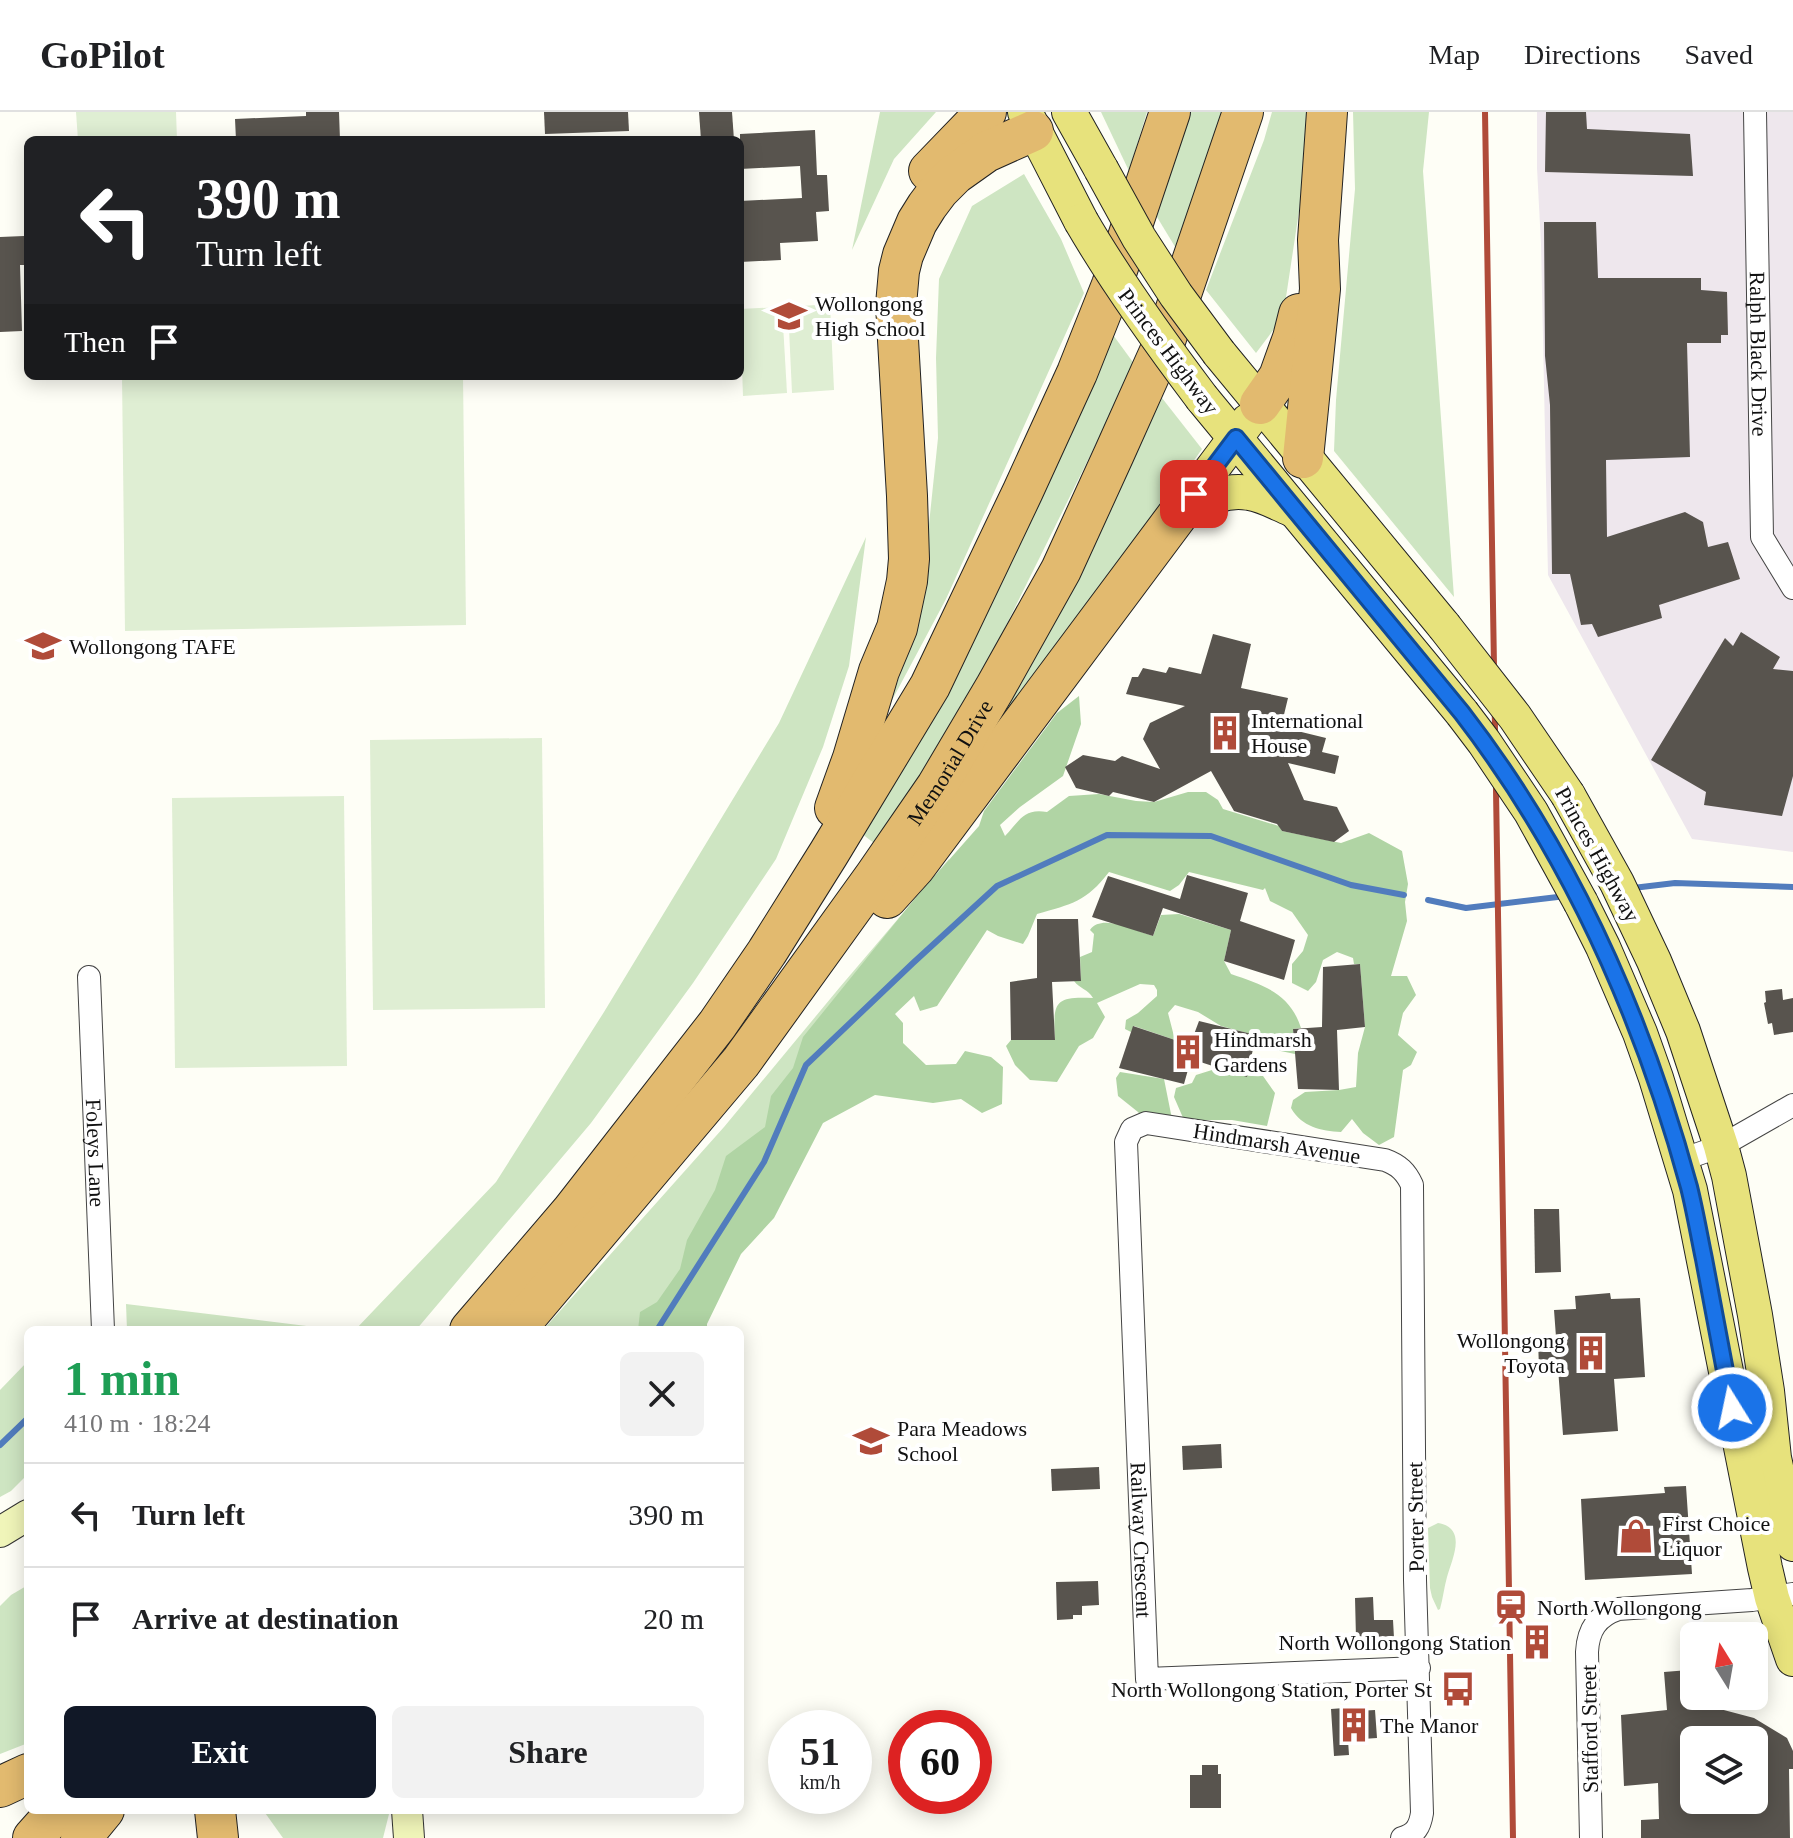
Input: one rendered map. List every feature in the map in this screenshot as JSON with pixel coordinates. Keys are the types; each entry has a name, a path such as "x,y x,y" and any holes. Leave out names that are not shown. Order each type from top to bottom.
{"highway":[{"path":"879,671 888,561 885,457 875,339 874,297 879,262 888,230 905,200 986,112"},
{"path":"473,1326 572,1211 717,1025 767,952 930,686 1077,373 1112,285 1170,112"},
{"name":"Memorial Drive","path":"518,1326 741,1062 937,786 1061,570 1166,338 1243,112"},
{"path":"1303,458 1320,289 1318,240 1327,112"},
{"path":"767,952 834,809 879,671 897,628 907,581 909,559 896,305 903,255 927,206 955,174 986,152 1048,117"},
{"path":"1260,404 1279,377 1293,338 1318,240"},
{"path":"741,1062 915,867 1179,513"},
{"path":"0,1787 24,1776"},
{"path":"33,1838 54,1814"},
{"path":"81,1838 101,1814"},
{"path":"215,1814 218,1838"}],"main road":[{"name":"Princes Highway","path":"1048,117 1101,169 1139,238 1219,353 1515,717 1568,795 1617,883 1683,1031 1729,1176 1767,1391 1783,1452 1793,1544"},
{"name":"Princes Highway","path":"1048,117 1081,221 1105,263 1148,327 1202,398 1484,742 1531,812 1603,947 1640,1033 1692,1198 1732,1408 1782,1596 1793,1659"},
{"path":"1179,513 1260,404"},
{"path":"1179,513 1208,499 1239,492 1259,496 1295,511"},
{"path":"0,1532 24,1517"},
{"path":"407,1814 409,1838"}],"street":[{"name":"Ralph Black Drive","path":"1755,112 1762,537 1793,588"},
{"name":"Foleys Lane","path":"89,977 103,1326"},
{"path":"1681,1160 1721,1146 1793,1105"},
{"name":"Hindmarsh Avenue","path":"1132,1129 1146,1123 1385,1160 1401,1167 1412,1185"},
{"name":"Railway Crescent","path":"1132,1129 1126,1142 1147,1679 1419,1668"},
{"name":"Porter Street","path":"1402,1838 1415,1832 1422,1813 1415,1580 1412,1185"},
{"name":"Stafford Street","path":"1591,1838 1587,1652 1590,1633 1596,1623 1618,1609 1782,1596"}],"shaded area":[{"path":"1537,112 1793,112 1793,852 1692,839 1548,575"}],"green space":[{"path":"76,112 176,112 177,136 78,136"},
{"path":"880,112 936,112 894,159 852,250"},
{"path":"1101,112 1147,112 1129,171"},
{"path":"1184,112 1224,112 1180,255 1154,212"},
{"path":"1272,112 1314,112 1283,317 1256,353 1206,290"},
{"path":"1353,112 1429,112 1423,171 1454,597 1334,451 1355,189"},
{"path":"1024,174 1061,239 1084,293 946,599 890,704 912,639 924,572 938,438 936,358 939,279 972,206"},
{"path":"830,304 834,390 792,393 788,307"},
{"path":"782,307 787,393 743,396 744,309"},
{"path":"1108,328 1135,365 984,670 879,847 857,830"},
{"path":"122,380 463,380 466,625 125,631"},
{"path":"1162,398 1202,449 938,825"},
{"path":"866,537 849,666 823,747 776,859 693,983 591,1123 419,1326 359,1326 496,1182 604,1012 779,723"},
{"path":"1079,696 1081,724 1063,776 1000,825 1005,836 1027,814 1047,812 1069,796 1099,794 1154,802 1188,792 1206,792 1218,800 1223,809 1279,826 1282,831 1341,843 1369,833 1402,851 1408,884 1405,902 1407,921 1391,976 1407,976 1416,995 1403,1013 1398,1035 1417,1052 1411,1065 1403,1070 1394,1137 1379,1145 1363,1133 1352,1119 1341,1132 1319,1129 1306,1124 1291,1108 1293,1100 1305,1092 1356,1087 1358,1053 1365,1027 1360,964 1354,964 1353,958 1337,952 1323,960 1316,982 1308,991 1292,983 1292,964 1303,951 1308,935 1292,912 1270,901 1265,888 1189,872 1170,891 1109,872 1085,896 1037,914 1023,944 987,930 937,1006 920,1011 914,996 895,1014 903,1023 903,1043 926,1065 956,1064 965,1051 991,1057 1003,1067 1002,1104 982,1113 961,1099 933,1103 875,1095 823,1123 774,1218 741,1254 707,1326 638,1326 640,1312 657,1302 680,1269 687,1240 715,1190 726,1156 765,1127 771,1096 793,1068 803,1037 917,896 979,826 984,811 1057,713"},
{"path":"542,738 545,1008 373,1010 370,740"},
{"path":"344,796 347,1066 175,1068 172,798"},
{"path":"949,859 959,942 829,1077 675,1326 547,1326 724,1127"},
{"path":"1179,914 1231,930 1224,961 1231,974 1274,992 1290,1006 1301,1028 1293,1029 1295,1054 1271,1049 1255,1039 1255,1035 1221,1026 1198,1012 1175,1005 1168,1013 1175,1040 1134,1026 1131,1032 1125,1029 1126,1020 1157,996 1154,985 1140,984 1097,1003 1105,1017 1093,1038 1079,1046 1057,1082 1030,1080 1015,1065 1006,1046 1011,1040 1055,1040 1055,1017 1059,1004 1070,998 1093,998 1074,981 1081,980 1080,957 1092,952 1094,934 1090,930 1095,925 1110,923 1153,936 1161,915"},
{"path":"1212,1070 1263,1076 1275,1093 1267,1126 1232,1120 1184,1120 1174,1097 1176,1088 1192,1083 1196,1075"},
{"path":"1120,1072 1164,1079 1172,1119 1146,1123 1118,1096 1116,1078"},
{"path":"126,1304 306,1326 127,1326"},
{"path":"24,1365 24,1478 0,1497 0,1390"},
{"path":"1438,1523 1453,1531 1456,1545 1438,1610 1430,1588 1428,1528"},
{"path":"24,1587 24,1745 0,1754 0,1606"},
{"path":"266,1814 389,1814 383,1838 283,1838"}],"building":[{"path":"306,112 339,112 340,136 236,136 235,119 306,116"},
{"path":"544,112 628,112 629,131 545,134"},
{"path":"699,112 732,112 734,136 701,136"},
{"path":"1546,112 1586,112 1587,129 1690,134 1693,176 1545,172"},
{"path":"815,130 817,175 827,175 829,211 816,212 818,241 780,243 781,260 744,262 744,201 802,198 800,166 744,169 744,136 740,134"},
{"path":"1544,222 1596,222 1598,278 1701,278 1701,290 1727,292 1728,335 1721,335 1721,343 1687,343 1690,457 1606,460 1607,537 1685,512 1703,522 1708,547 1728,542 1740,579 1659,605 1662,618 1598,637 1592,624 1581,625 1570,574 1552,574"},
{"path":"24,236 24,265 20,265 22,331 0,332 0,237"},
{"path":"1741,632 1780,657 1773,669 1793,671 1793,776 1782,816 1704,805 1706,792 1651,760 1725,638 1733,646"},
{"name":"International House","path":"1213,634 1251,644 1241,688 1288,698 1281,727 1326,738 1322,752 1339,756 1335,774 1288,763 1304,800 1337,807 1349,831 1334,842 1282,831 1277,824 1234,811 1211,771 1154,802 1113,792 1109,796 1076,788 1065,767 1083,755 1115,761 1122,756 1160,769 1143,739 1150,723 1185,706 1126,694 1132,677 1138,677 1143,668 1166,673 1169,667 1201,674"},
{"name":"Hindmarsh Gardens","path":"1187,875 1248,893 1240,921 1295,940 1284,980 1224,961 1231,930 1163,908 1153,936 1092,917 1108,876 1180,899"},
{"path":"1037,919 1078,919 1081,981 1052,982 1055,1040 1011,1040 1010,982 1037,978"},
{"name":"Hindmarsh Gardens","path":"1360,964 1365,1027 1337,1030 1339,1090 1298,1089 1293,1029 1322,1027 1323,967"},
{"path":"1782,989 1783,1000 1793,998 1793,1032 1774,1035 1772,1023 1768,1024 1765,991"},
{"name":"Hindmarsh Gardens","path":"1199,1021 1256,1035 1247,1077 1191,1059 1184,1084 1119,1068 1133,1026 1190,1045"},
{"path":"1534,1209 1559,1209 1561,1272 1535,1273"},
{"name":"Wollongong Toyota","path":"1610,1293 1611,1299 1640,1298 1645,1377 1614,1379 1618,1431 1563,1435 1558,1368 1539,1369 1538,1339 1556,1337 1554,1310 1576,1309 1575,1296"},
{"path":"1221,1444 1222,1468 1183,1470 1182,1446"},
{"path":"1099,1467 1100,1489 1052,1491 1051,1469"},
{"name":"First Choice Liquor","path":"1686,1486 1692,1574 1585,1580 1581,1499 1665,1493 1664,1487"},
{"path":"1098,1581 1099,1605 1082,1606 1082,1615 1057,1620 1056,1582"},
{"path":"1373,1597 1374,1620 1393,1620 1394,1638 1356,1638 1355,1598"},
{"path":"1680,1671 1680,1710 1724,1710 1754,1718 1767,1726 1680,1726 1680,1814 1768,1814 1768,1726 1787,1738 1793,1751 1793,1769 1789,1769 1790,1838 1641,1838 1641,1820 1659,1819 1658,1783 1624,1786 1621,1715 1667,1710 1664,1672"},
{"name":"The Manor","path":"1357,1707 1357,1711 1375,1710 1377,1738 1348,1740 1349,1755 1334,1756 1331,1709"},
{"path":"1202,1765 1218,1765 1221,1808 1190,1808 1190,1775 1202,1775"}],"waterway":[{"path":"660,1326 764,1162 806,1065 997,886 1107,835 1211,836 1351,885 1404,895"},
{"path":"1633,888 1675,883 1793,887"},
{"path":"1428,900 1466,908 1566,896"},
{"path":"0,1445 24,1422"}],"railway":[{"path":"1485,112 1513,1838"}],"place":[{"name":"Wollongong High School","path":"789,316"},
{"name":"Wollongong TAFE","path":"43,646"},
{"name":"International House","path":"1225,733"},
{"name":"Hindmarsh Gardens","path":"1188,1052"},
{"name":"Wollongong Toyota","path":"1591,1353"},
{"name":"Para Meadows School","path":"871,1441"},
{"name":"First Choice Liquor","path":"1636,1536"},
{"name":"North Wollongong","path":"1511,1607"},
{"name":"North Wollongong Station","path":"1537,1642"},
{"name":"North Wollongong Station, Porter St","path":"1458,1689"},
{"name":"The Manor","path":"1354,1725"}],"route":[{"path":"1194,494 1236,438 1462,713 1531,812 1603,947 1656,1078 1690,1190 1732,1408"}]}
